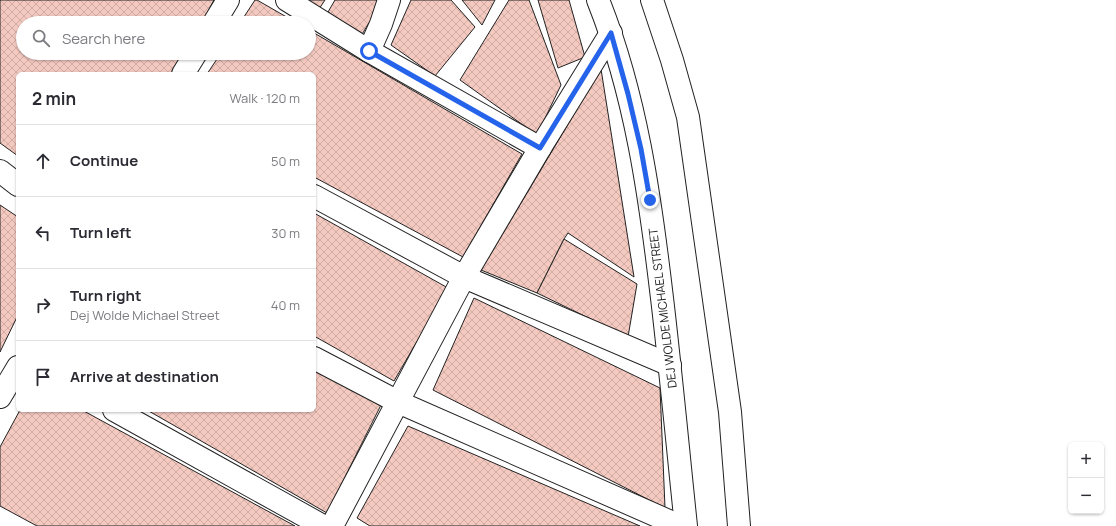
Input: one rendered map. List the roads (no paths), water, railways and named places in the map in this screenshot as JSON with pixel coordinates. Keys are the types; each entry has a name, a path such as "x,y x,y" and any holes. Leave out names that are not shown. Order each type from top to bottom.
{"street":[{"path":"218,16 228,0"},
{"path":"287,0 313,16"},
{"path":"369,51 381,24 389,0"},
{"name":"DEJ WOLDE MICHAEL STREET","path":"598,0 611,33 641,149 652,215 670,365 686,526"},
{"path":"652,0 672,60 688,117 730,412 739,526"},
{"path":"316,18 369,51 540,148"},
{"path":"332,526 464,277 540,148 611,33"},
{"path":"184,72 192,60"},
{"path":"0,171 16,183"},
{"path":"316,197 464,277 670,365"},
{"path":"316,359 398,402 680,526"},
{"path":"0,397 16,370"},
{"path":"118,412 323,526"}]}
